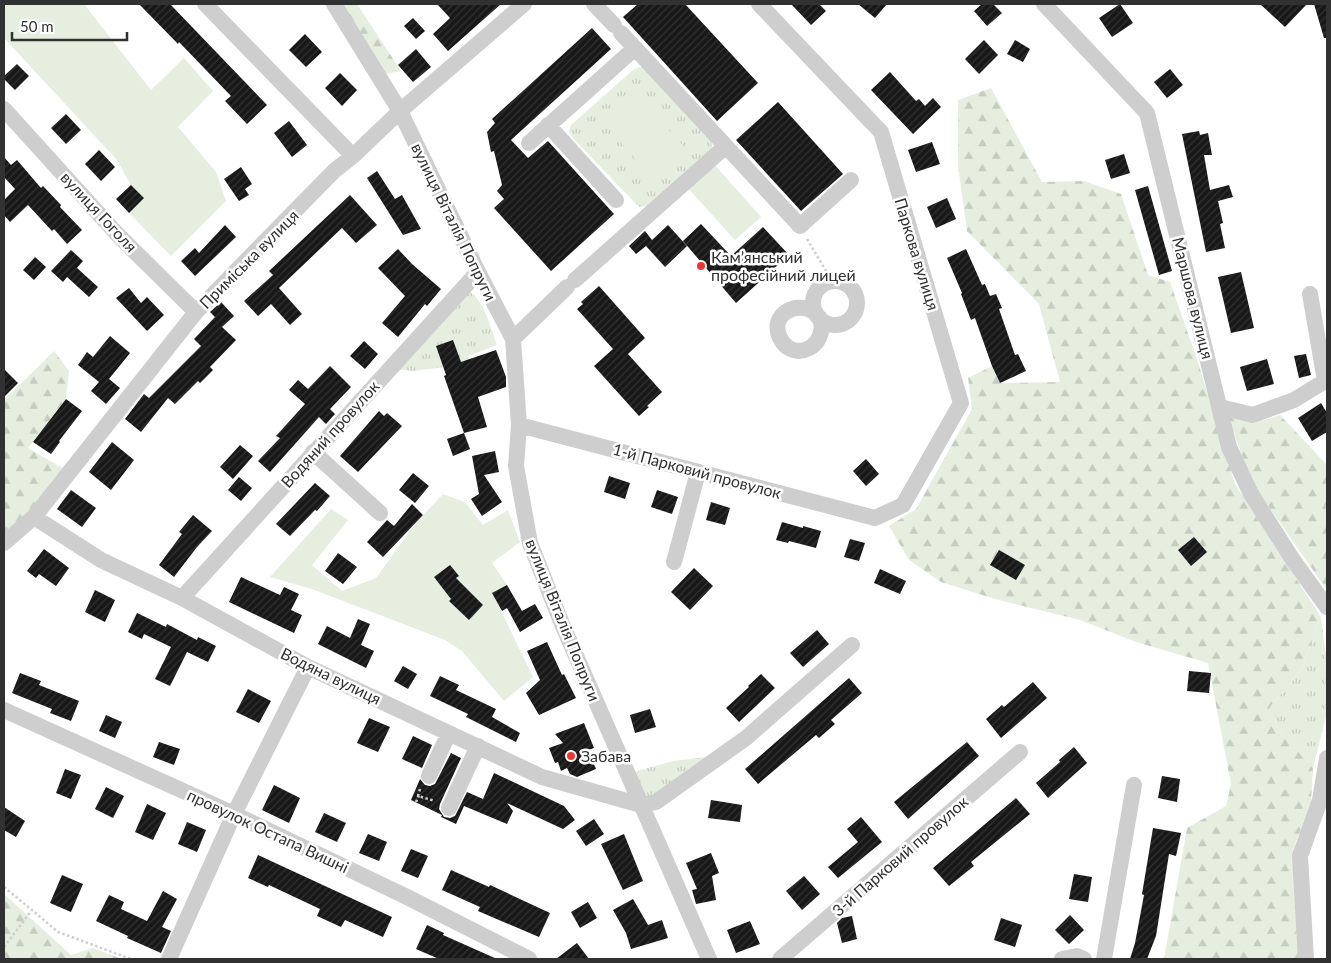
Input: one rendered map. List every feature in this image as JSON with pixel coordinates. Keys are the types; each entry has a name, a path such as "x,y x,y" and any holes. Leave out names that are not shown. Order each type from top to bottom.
{"street":[{"path":"205,4 353,156"},
{"name":"вулиця Віталія Попруги","path":"334,4 400,111 478,272 513,339 518,425 516,466 530,543 562,624 640,805 710,959"},
{"name":"Приміська вулиця","path":"4,543 34,517 196,312 334,171 524,4"},
{"path":"594,4 800,226 851,180"},
{"name":"Паркова вулиця","path":"759,4 880,132 961,403 903,505 874,518"},
{"name":"Маршова вулиця","path":"1044,4 1147,113 1229,447 1251,494 1293,560 1327,607"},
{"path":"529,143 635,48"},
{"name":"вулиця Гоголя","path":"4,109 118,235 196,312"},
{"path":"548,125 616,200"},
{"path":"513,339 571,284 726,146"},
{"name":"Водяний провулок","path":"182,598 478,272"},
{"path":"832,281 839,281 851,287 855,293 857,306 851,318 839,325 825,323 818,316 814,300 816,293 825,283 832,281"},
{"path":"1220,407 1253,415 1294,400 1325,381 1310,294"},
{"name":"1-й Парковий провулок","path":"518,425 874,518"},
{"path":"313,452 380,513"},
{"path":"674,562 698,472"},
{"name":"Водяна вулиця","path":"34,517 101,560 182,598 308,667 542,777 640,805"},
{"path":"640,805 656,802 746,738 852,645"},
{"path":"169,959 234,814 308,667"},
{"name":"провулок Остапа Вишні","path":"4,710 234,814 405,896 529,959"},
{"path":"429,776 449,733"},
{"path":"449,808 478,746"},
{"name":"3-й Парковий провулок","path":"780,959 1020,752"},
{"path":"1306,959 1300,856 1320,800 1327,758"},
{"path":"1104,959 1134,785"},
{"path":"1062,959 1077,956 1084,959"}],"path":[{"path":"800,226 832,281"},
{"path":"416,802 419,796"},
{"path":"4,887 58,932 131,959"},
{"path":"4,947 32,910"}],"green space":[{"path":"4,4 84,4 151,90 184,58 213,91 178,127 216,172 226,201 171,256 129,213 144,198 131,185 117,160 4,38"},
{"path":"341,4 357,4 401,71 386,74"},
{"path":"643,67 711,141 712,148 647,206 640,207 569,132 571,125 633,70"},
{"path":"991,88 1042,182 1084,181 1121,194 1148,275 1170,282 1197,359 1235,484 1321,617 1300,672 1269,708 1280,731 1313,768 1311,802 1293,850 1309,959 1164,959 1187,828 1226,806 1231,784 1208,663 1136,642 1080,620 995,599 941,582 909,560 889,526 916,509 972,409 968,378 992,366 1000,383 1060,382 1039,304 967,231 958,166 958,100"},
{"path":"632,89 684,147 652,177 599,118"},
{"path":"713,163 761,217 735,240 687,187"},
{"path":"467,290 473,294 483,307 497,345 468,356 470,364 413,371 395,369"},
{"path":"54,351 69,371 66,399 28,448 64,469 32,513 4,536 4,400"},
{"path":"1227,414 1255,423 1280,415 1327,465 1327,590 1252,483"},
{"path":"443,494 465,502 483,525 508,510 520,542 492,563 507,585 493,594 533,677 504,701 462,651 445,640 312,589 270,577 331,509 348,520 312,565 342,591 376,578 415,524"},
{"path":"1321,617 1327,665 1327,713 1313,768 1280,731 1269,708 1300,672"},
{"path":"715,756 642,801 630,773 673,761"},
{"path":"4,894 71,955 93,948 122,959 4,959"}],"building":[{"path":"139,4 170,4 267,105 247,124 225,101 231,96"},
{"path":"437,4 501,4 448,51 433,34 450,18"},
{"path":"638,4 685,4 758,83 717,121 623,17"},
{"path":"791,4 819,4 826,11 811,25"},
{"path":"858,4 887,4 875,18"},
{"path":"982,4 993,4 1002,13 987,26 974,11"},
{"path":"1120,4 1133,23 1112,37 1099,18"},
{"path":"1260,4 1307,4 1285,27"},
{"path":"1314,4 1327,4 1327,38 1324,38"},
{"path":"413,18 425,31 416,39 404,26"},
{"path":"592,28 611,49 511,140 528,158 548,141 614,214 551,271 494,208 504,199 497,191 502,185 494,151 491,152 487,132 495,123 492,119"},
{"path":"305,34 322,52 306,67 289,50"},
{"path":"984,40 998,55 979,74 965,59"},
{"path":"1015,40 1030,49 1023,62 1007,54"},
{"path":"416,49 431,67 413,82 398,65"},
{"path":"17,64 29,76 15,90 4,79 4,76"},
{"path":"1170,69 1183,85 1167,98 1154,82"},
{"path":"890,72 916,101 919,99 925,106 933,98 941,107 913,134 871,90"},
{"path":"340,73 357,90 342,106 325,88"},
{"path":"778,102 843,174 801,211 736,140"},
{"path":"66,114 81,130 66,144 51,128"},
{"path":"289,121 307,145 292,157 274,133"},
{"path":"1199,131 1200,135 1208,133 1212,155 1204,155 1210,190 1229,185 1233,197 1218,201 1223,223 1220,224 1225,248 1206,252 1182,134"},
{"path":"932,142 940,164 916,172 908,150"},
{"path":"99,150 115,167 101,181 85,164"},
{"path":"1124,154 1130,173 1111,179 1105,160"},
{"path":"4,157 11,165 17,160 41,188 43,186 61,205 60,207 82,230 67,244 28,205 10,222 4,215 4,200 15,189 4,177"},
{"path":"241,167 252,184 245,189 249,195 239,201 224,179"},
{"path":"377,171 395,199 402,195 421,229 403,235 367,178"},
{"path":"131,185 144,198 129,213 116,199"},
{"path":"1148,186 1172,271 1159,275 1135,190"},
{"path":"350,195 377,225 356,243 342,228 279,288 302,314 290,325 271,304 258,316 244,301 273,275 269,271"},
{"path":"947,198 956,219 936,228 927,207"},
{"path":"701,224 731,256 763,227 789,255 736,303 683,241"},
{"path":"225,225 236,237 195,276 181,261 195,248 199,253"},
{"path":"668,225 687,246 665,267 646,246 636,254 629,246 645,231 652,240"},
{"path":"398,249 441,289 427,306 425,304 398,337 382,323 405,296 378,268"},
{"path":"966,249 982,285 985,284 990,296 996,294 1002,308 999,309 1015,355 1018,354 1026,371 1000,383 975,318 971,320 947,258"},
{"path":"71,250 83,261 77,268 98,287 89,297 67,277 63,282 51,271"},
{"path":"35,257 46,267 34,280 23,270"},
{"path":"1241,272 1254,328 1231,333 1218,277"},
{"path":"599,286 645,338 628,354 662,392 639,416 594,366 613,349 577,309 583,304 581,302"},
{"path":"129,288 141,303 147,297 164,315 147,331 116,298"},
{"path":"221,302 234,316 222,327 236,340 210,367 213,370 200,383 198,381 175,404 168,398 141,432 125,419 144,394 149,398 201,346 194,339 215,317 210,312"},
{"path":"110,336 130,353 109,379 120,388 106,404 91,391 99,382 78,365 87,352 93,357"},
{"path":"453,340 461,362 496,350 506,377 506,387 478,397 487,427 464,433 444,376 446,375 436,346"},
{"path":"364,341 378,354 365,369 350,356"},
{"path":"1306,354 1311,375 1299,378 1294,356"},
{"path":"1267,359 1274,384 1247,391 1240,367"},
{"path":"330,366 351,387 330,409 335,414 326,424 319,417 270,472 258,461 280,438 276,436 305,404 289,390 298,380 308,389"},
{"path":"4,369 18,383 4,397"},
{"path":"66,399 82,411 51,454 33,442"},
{"path":"1321,403 1327,413 1327,432 1312,441 1298,418"},
{"path":"379,411 384,416 387,413 402,426 358,472 340,456"},
{"path":"464,433 470,449 453,456 447,439"},
{"path":"112,442 134,460 111,490 89,472"},
{"path":"240,445 253,456 233,479 220,467"},
{"path":"495,451 499,472 484,475 502,502 482,516 471,499 479,494 472,456"},
{"path":"866,459 879,474 866,486 853,471"},
{"path":"413,473 429,486 415,503 399,490"},
{"path":"609,476 630,483 625,499 604,492"},
{"path":"239,477 252,488 241,501 228,490"},
{"path":"315,483 330,496 290,536 276,524"},
{"path":"71,490 96,508 82,527 57,509"},
{"path":"657,490 678,497 672,514 651,507"},
{"path":"711,502 730,508 725,525 706,520"},
{"path":"412,504 423,515 383,557 367,542 387,520 394,526"},
{"path":"193,515 212,531 174,577 159,565 182,534 179,532"},
{"path":"782,522 821,531 816,548 789,541 788,543 776,540"},
{"path":"1194,537 1207,552 1191,566 1178,550"},
{"path":"850,539 865,543 859,561 844,557"},
{"path":"44,549 69,568 56,586 39,574 36,578 27,571"},
{"path":"999,550 1025,565 1016,580 990,565"},
{"path":"338,553 357,567 343,584 325,571"},
{"path":"450,565 459,576 456,578 483,605 469,620 449,601 451,599 434,577"},
{"path":"694,568 713,586 690,610 671,592"},
{"path":"880,569 906,581 900,594 874,583"},
{"path":"241,577 280,595 284,587 299,594 291,610 302,615 294,633 229,602"},
{"path":"507,585 522,611 535,604 543,618 520,632 507,608 502,611 492,593"},
{"path":"95,590 115,600 105,622 85,612"},
{"path":"137,613 166,627 167,624 197,640 198,637 216,646 208,662 187,652 170,686 155,679 171,647 144,634 142,639 128,632"},
{"path":"358,619 370,624 361,645 374,651 366,668 318,644 327,626 350,638"},
{"path":"817,630 829,644 803,667 790,653"},
{"path":"547,642 562,675 564,674 576,698 539,715 526,693 540,680 527,651"},
{"path":"403,666 417,674 408,689 394,681"},
{"path":"1189,671 1211,673 1209,693 1187,691"},
{"path":"20,673 41,681 39,685 79,701 71,721 50,713 52,709 12,693"},
{"path":"761,674 775,688 739,722 726,708"},
{"path":"440,676 459,685 456,690 496,709 492,717 520,733 516,742 466,717 468,714 430,696"},
{"path":"849,678 862,693 831,720 835,724 819,738 816,735 758,784 745,769"},
{"path":"1033,682 1047,698 1001,738 986,719 1002,705 1004,707"},
{"path":"248,689 271,701 259,723 236,712"},
{"path":"650,709 656,727 635,733 630,715"},
{"path":"106,715 122,722 115,738 99,731"},
{"path":"369,718 390,727 378,752 357,743"},
{"name":"Забава","path":"584,723 594,748 588,750 596,769 577,777 570,774 567,768 561,771 558,762 555,763 549,748 563,743 555,734"},
{"path":"413,736 432,745 422,768 402,759"},
{"path":"159,742 180,749 174,765 153,757"},
{"path":"967,742 979,756 908,819 894,802"},
{"path":"1074,747 1087,763 1048,798 1036,783"},
{"path":"451,753 461,758 440,804 439,809 444,817 450,818 455,816 467,792 483,799 494,773 564,806 575,820 563,829 507,803 513,811 507,824 464,806 456,824 411,800 420,779 425,785 435,784"},
{"path":"65,769 81,775 71,799 56,793"},
{"path":"1162,776 1180,779 1177,802 1158,798"},
{"path":"274,785 300,798 289,823 262,810"},
{"path":"106,787 124,796 113,818 95,809"},
{"path":"1016,798 1030,814 971,862 974,866 949,886 933,868"},
{"path":"711,800 742,805 740,822 708,818"},
{"path":"147,804 166,813 153,840 135,832"},
{"path":"4,807 25,821 16,837 4,830"},
{"path":"324,813 346,823 337,842 315,832"},
{"path":"861,817 882,842 838,878 828,867 858,842 847,829"},
{"path":"594,819 604,834 586,846 576,831"},
{"path":"187,822 206,830 197,852 178,844"},
{"path":"1153,828 1181,833 1176,856 1169,854 1156,936 1147,959 1130,959 1144,895 1142,894"},
{"path":"368,834 387,842 379,861 359,853"},
{"path":"624,834 643,881 623,890 601,844"},
{"path":"411,849 428,856 418,878 401,871"},
{"path":"711,853 719,873 712,876 716,900 696,904 692,890 697,889 686,863"},
{"path":"258,855 392,917 383,937 345,920 341,927 317,916 320,909 269,885 268,887 248,878"},
{"path":"451,870 489,887 490,885 550,913 539,937 478,911 480,907 442,890"},
{"path":"1074,874 1092,877 1088,902 1069,899"},
{"path":"62,875 83,884 71,912 50,903"},
{"path":"804,876 820,894 802,910 786,891"},
{"path":"163,891 177,899 162,927 171,931 161,953 127,938 128,936 96,921 109,895 124,902 121,909 147,921"},
{"path":"633,899 648,925 662,920 668,938 631,949 626,933 613,910"},
{"path":"588,902 597,918 580,928 571,912"},
{"path":"1070,915 1084,930 1069,944 1055,930"},
{"path":"852,916 857,939 842,943 837,923 842,918"},
{"path":"1001,918 1022,925 1015,947 994,940"},
{"path":"750,921 760,944 736,953 727,930"},
{"path":"427,925 444,933 443,935 497,959 439,959 416,949"},
{"path":"577,943 589,959 556,959"}],"place":[{"name":"Кам’янський професійний лицей","path":"701,266"},
{"name":"Забава","path":"571,756"}]}
